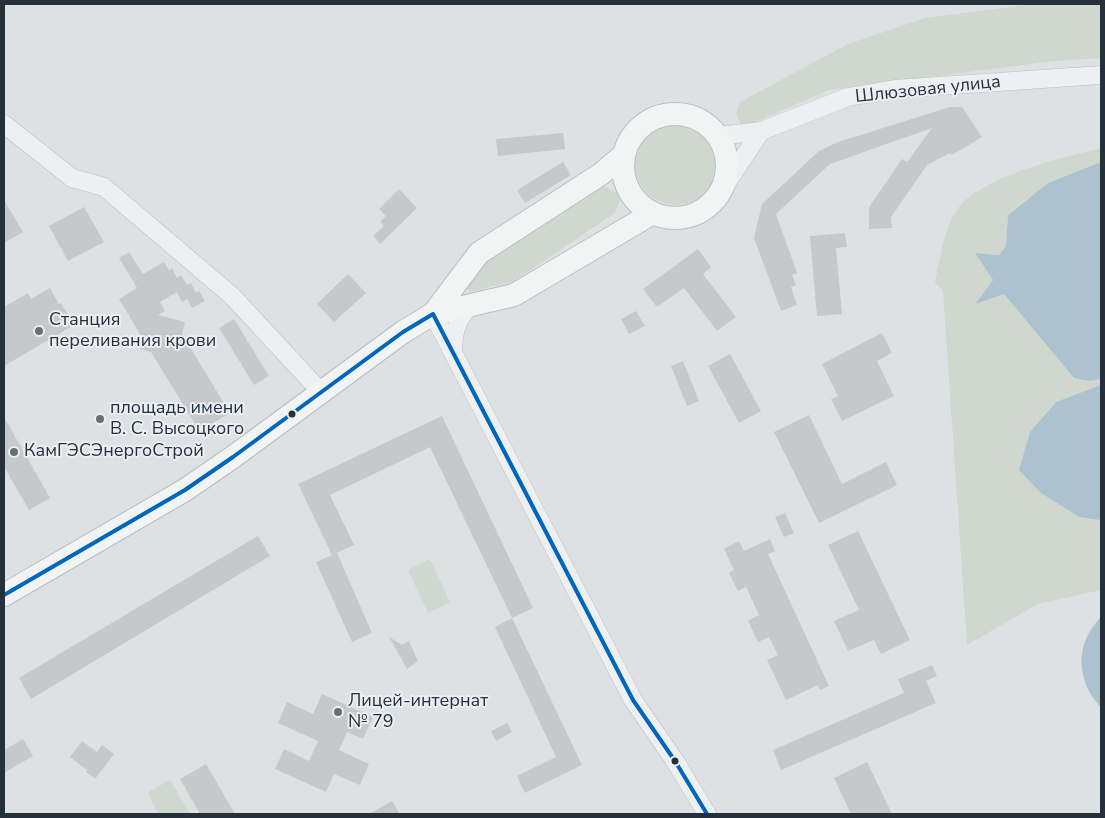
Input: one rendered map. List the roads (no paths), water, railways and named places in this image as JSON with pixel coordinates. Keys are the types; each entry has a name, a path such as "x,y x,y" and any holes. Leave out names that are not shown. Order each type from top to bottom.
{"main road":[{"path":"433,314 479,253 601,174 622,156 630,138 650,120 663,115 680,114 694,117 705,123 718,136 724,150 727,163 725,179 718,196 706,207 694,214 677,218 665,217 653,213 640,204 630,193 625,180 622,156"},
{"path":"4,595 185,490 403,332 433,314 514,295 653,213"}],"street":[{"name":"Шлюзовая улица","path":"718,136 761,131 848,97 895,89 1101,75"},
{"path":"4,124 72,178 104,187 232,296 322,392"},
{"path":"718,196 761,131"},
{"path":"454,354 455,326 461,315 470,305"},
{"path":"433,314 633,700 675,761 707,814"}],"water":[{"path":"1101,162 1101,379 1089,381 1074,378 1004,294 975,304 993,280 975,253 999,255 1006,246 1008,215 1048,183"},
{"path":"1101,385 1101,518 1099,520 1079,517 1041,493 1019,470 1030,432 1056,402"},
{"path":"1101,617 1101,708 1092,697 1084,679 1082,651 1089,633"}],"place":[{"name":"Станция переливания крови","path":"39,331"},
{"name":"площадь имени В. С. Высоцкого","path":"100,419"},
{"name":"КамГЭСЭнергоСтрой","path":"14,452"},
{"name":"Лицей-интернат № 79","path":"338,712"}]}
